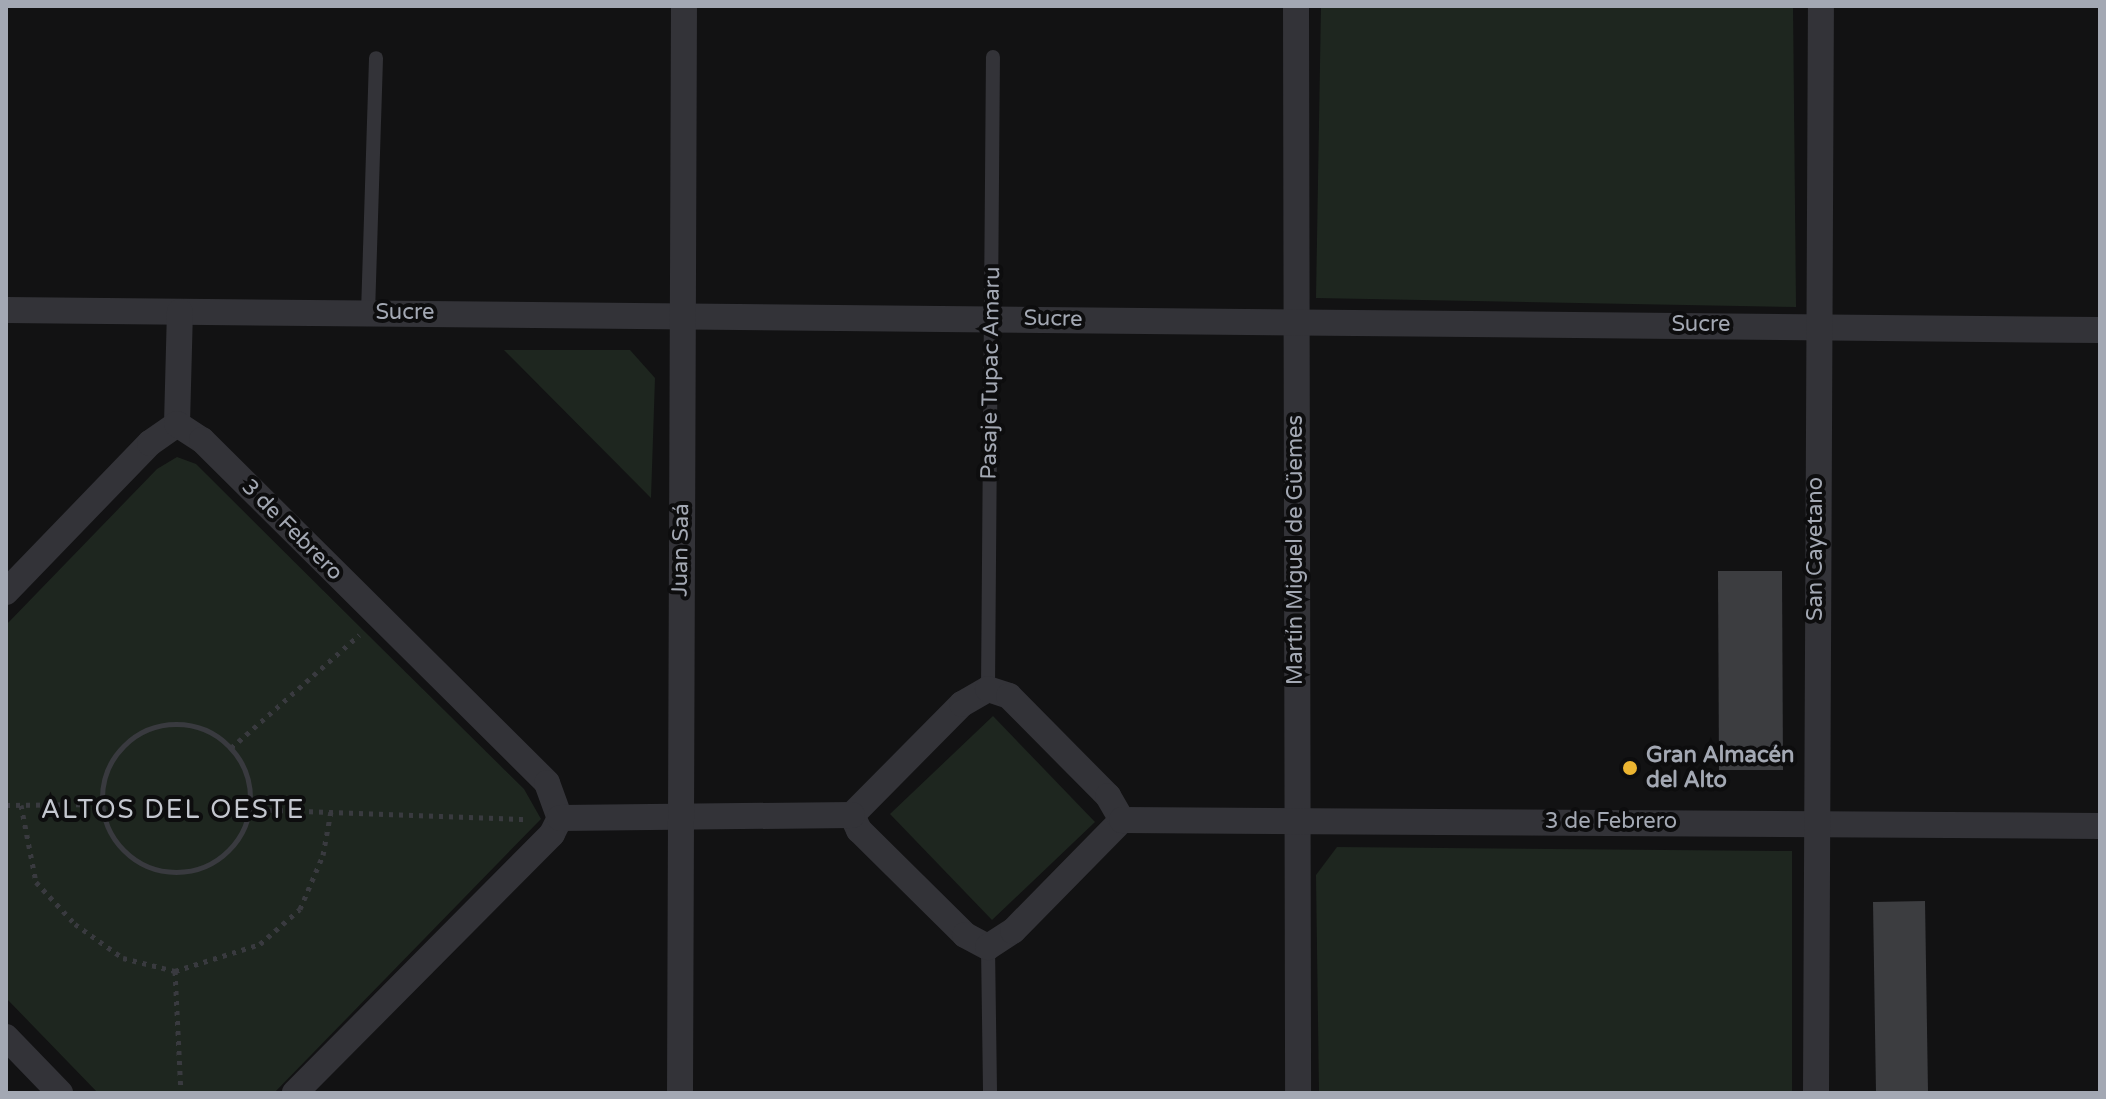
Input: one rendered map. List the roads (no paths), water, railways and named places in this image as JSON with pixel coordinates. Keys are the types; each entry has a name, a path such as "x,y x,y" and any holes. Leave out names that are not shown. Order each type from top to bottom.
{"street":[{"name":"Juan Saá","path":"680,1093 677,816 685,313 684,6"},
{"name":"Martín Miguel de Güemes","path":"1296,6 1298,1093"},
{"name":"San Cayetano","path":"1816,1093 1817,326 1821,6"},
{"name":"Sucre","path":"6,310 685,313 2100,330"},
{"path":"6,592 150,443 177,424 180,312"},
{"name":"3 de Febrero","path":"177,424 202,440 547,783 550,818"},
{"path":"295,1093 552,834 550,818 852,815 962,704 988,689 1009,696 1108,796 1122,820 1013,931 988,947 965,935 859,830 852,815"},
{"name":"3 de Febrero","path":"1122,820 2100,826"},
{"path":"6,1037 60,1093"}],"lane":[{"name":"Pasaje Tupac Amaru","path":"988,689 993,57"},
{"path":"368,313 376,58"},
{"path":"988,947 990,1093"}],"place":[{"name":"Gran Almacén del Alto","path":"1630,768"}],"district":[{"name":"ALTOS DEL OESTE","path":"173,810"}]}
